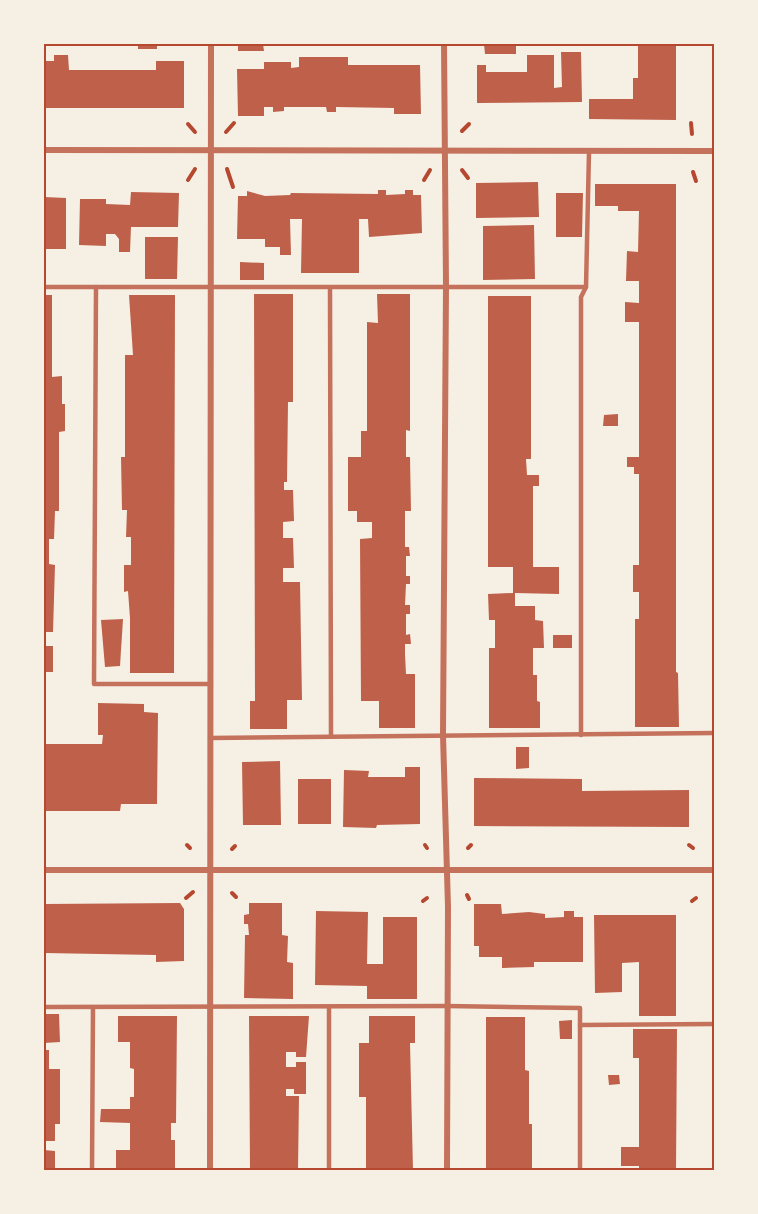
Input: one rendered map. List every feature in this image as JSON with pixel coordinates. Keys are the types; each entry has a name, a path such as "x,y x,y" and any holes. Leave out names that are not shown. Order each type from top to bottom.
{"street":[{"path":"210,1170 211,44"},
{"path":"444,44 447,286 443,735 447,871 447,1170"},
{"path":"44,150 714,151"},
{"path":"44,870 714,870"}],"lane":[{"path":"581,735 580,297 586,287 589,152"},
{"path":"44,287 586,287"},
{"path":"96,287 94,684 211,684"},
{"path":"330,288 331,736"},
{"path":"210,738 714,734"},
{"path":"44,1007 580,1008 580,1170"},
{"path":"92,1170 93,1007"},
{"path":"329,1007 329,1170"},
{"path":"580,1025 714,1024"}],"path":[{"path":"226,132 234,123"},
{"path":"692,123 692,134"},
{"path":"188,124 195,132"},
{"path":"462,131 469,124"},
{"path":"188,180 196,168"},
{"path":"227,169 233,187"},
{"path":"424,180 430,170"},
{"path":"462,170 468,178"},
{"path":"693,171 696,181"},
{"path":"186,898 193,892"},
{"path":"232,893 236,897"}],"building":[{"path":"138,44 157,44 157,49 138,49"},
{"path":"238,44 263,44 264,51 238,51"},
{"path":"484,44 516,44 516,54 485,54"},
{"path":"638,44 676,44 676,120 589,119 589,99 633,99 633,78 638,78"},
{"path":"561,52 581,52 582,102 477,103 477,65 486,65 486,72 527,72 527,55 554,55 554,88 562,87"},
{"path":"54,55 68,55 69,70 156,70 156,61 184,61 184,108 44,108 44,61 54,61"},
{"path":"299,57 348,57 348,65 420,65 421,114 394,114 394,108 336,107 336,112 327,112 326,107 284,107 284,111 273,112 273,107 264,107 264,116 238,116 237,69 264,69 264,62 291,62 291,68 299,67"},
{"path":"538,182 539,217 476,218 476,183"},
{"path":"595,184 676,184 676,672 678,673 679,727 635,727 635,619 639,619 639,592 633,592 633,565 639,565 639,474 634,474 634,467 627,467 627,457 639,457 639,322 625,322 625,302 639,303 639,281 626,281 627,251 638,252 639,211 618,211 618,206 595,206"},
{"path":"378,190 386,190 386,195 405,194 405,190 413,190 413,195 421,195 422,233 369,237 368,219 359,219 359,273 301,273 302,219 290,219 291,255 280,255 280,247 265,247 265,239 237,239 238,196 247,196 247,191 265,196 290,195 291,193 378,194"},
{"path":"131,192 179,193 178,227 131,227 130,252 119,252 119,239 115,234 106,234 106,246 79,245 80,199 106,199 106,204 130,205"},
{"path":"556,193 583,193 582,237 556,237"},
{"path":"44,197 66,198 66,249 44,249"},
{"path":"534,225 535,279 483,280 483,226"},
{"path":"145,237 178,237 177,279 145,279"},
{"path":"240,262 264,263 264,280 240,280"},
{"path":"254,294 293,294 293,402 288,402 287,482 284,482 284,490 293,490 294,521 283,522 283,538 293,538 294,568 283,568 283,582 300,582 302,700 287,700 287,729 250,729 250,701 255,701"},
{"path":"377,294 410,294 410,431 406,430 406,457 410,457 411,511 405,511 405,547 409,547 410,556 406,556 406,576 410,576 410,584 406,584 405,605 410,605 410,614 406,614 406,635 410,634 411,644 405,644 405,654 406,674 415,674 415,728 379,728 379,701 361,701 360,539 372,538 372,522 357,522 357,511 348,511 348,457 361,457 361,431 367,431 367,322 378,323"},
{"path":"44,295 52,295 52,377 62,376 62,404 65,404 65,431 59,432 59,511 55,511 54,539 49,539 49,564 55,565 53,632 44,632"},
{"path":"129,295 175,295 174,673 130,673 130,618 128,591 124,592 124,565 131,565 131,537 126,537 127,510 122,510 121,457 125,457 125,355 133,355"},
{"path":"488,296 531,296 531,459 526,459 527,475 539,475 539,486 533,486 533,567 559,567 559,594 515,593 515,606 535,606 535,620 543,621 544,648 533,648 533,675 537,675 540,728 489,728 489,648 495,648 495,620 489,620 488,594 513,593 513,567 488,567"},
{"path":"618,414 618,426 603,426 604,415"},
{"path":"123,619 120,666 105,667 101,620"},
{"path":"553,635 572,635 572,648 553,648"},
{"path":"44,646 53,646 53,672 44,672"},
{"path":"98,703 144,704 144,712 158,713 157,804 121,804 120,811 44,811 44,744 102,744 103,735 98,735"},
{"path":"516,747 529,747 529,768 516,769"},
{"path":"280,761 281,825 243,825 242,762"},
{"path":"405,767 420,767 420,824 377,825 376,828 343,827 344,770 369,771 368,777 405,777"},
{"path":"474,778 582,779 582,791 689,790 689,827 474,826"},
{"path":"298,779 331,779 331,824 298,824"},
{"path":"180,903 184,909 184,961 156,962 156,955 44,953 44,904"},
{"path":"249,903 282,903 282,935 288,936 287,962 293,963 293,999 244,998 245,935 249,935 248,924 244,924 244,915 249,914"},
{"path":"474,904 501,904 502,914 529,912 545,914 545,918 564,917 564,911 574,911 574,917 583,917 583,962 534,962 534,967 502,968 502,957 479,957 479,946 474,946"},
{"path":"316,911 368,912 367,964 383,964 383,917 417,917 417,999 367,999 367,986 315,985"},
{"path":"594,915 676,915 676,1016 639,1016 639,962 622,963 622,992 595,993"},
{"path":"44,1014 59,1014 60,1042 44,1043"},
{"path":"118,1016 177,1016 176,1123 171,1123 171,1140 175,1140 175,1170 116,1170 116,1150 130,1150 130,1123 100,1122 101,1109 130,1109 130,1097 134,1097 134,1069 130,1068 130,1042 118,1042"},
{"path":"249,1016 309,1016 306,1057 296,1057 296,1052 286,1052 286,1067 296,1067 296,1062 306,1062 306,1094 294,1094 294,1089 286,1089 286,1096 299,1096 298,1170 250,1170"},
{"path":"369,1016 415,1016 415,1043 410,1043 413,1170 366,1170 366,1097 359,1097 359,1043 369,1043"},
{"path":"486,1017 525,1017 525,1070 529,1071 532,1170 486,1170"},
{"path":"572,1020 572,1039 560,1039 559,1021"},
{"path":"633,1029 677,1029 676,1170 639,1170 639,1166 621,1166 621,1147 639,1147 639,1058 633,1058"},
{"path":"44,1050 49,1050 49,1069 60,1069 60,1124 55,1124 55,1141 44,1141"},
{"path":"608,1075 619,1075 620,1084 609,1085"},
{"path":"44,1150 55,1151 55,1170 44,1170"}]}
